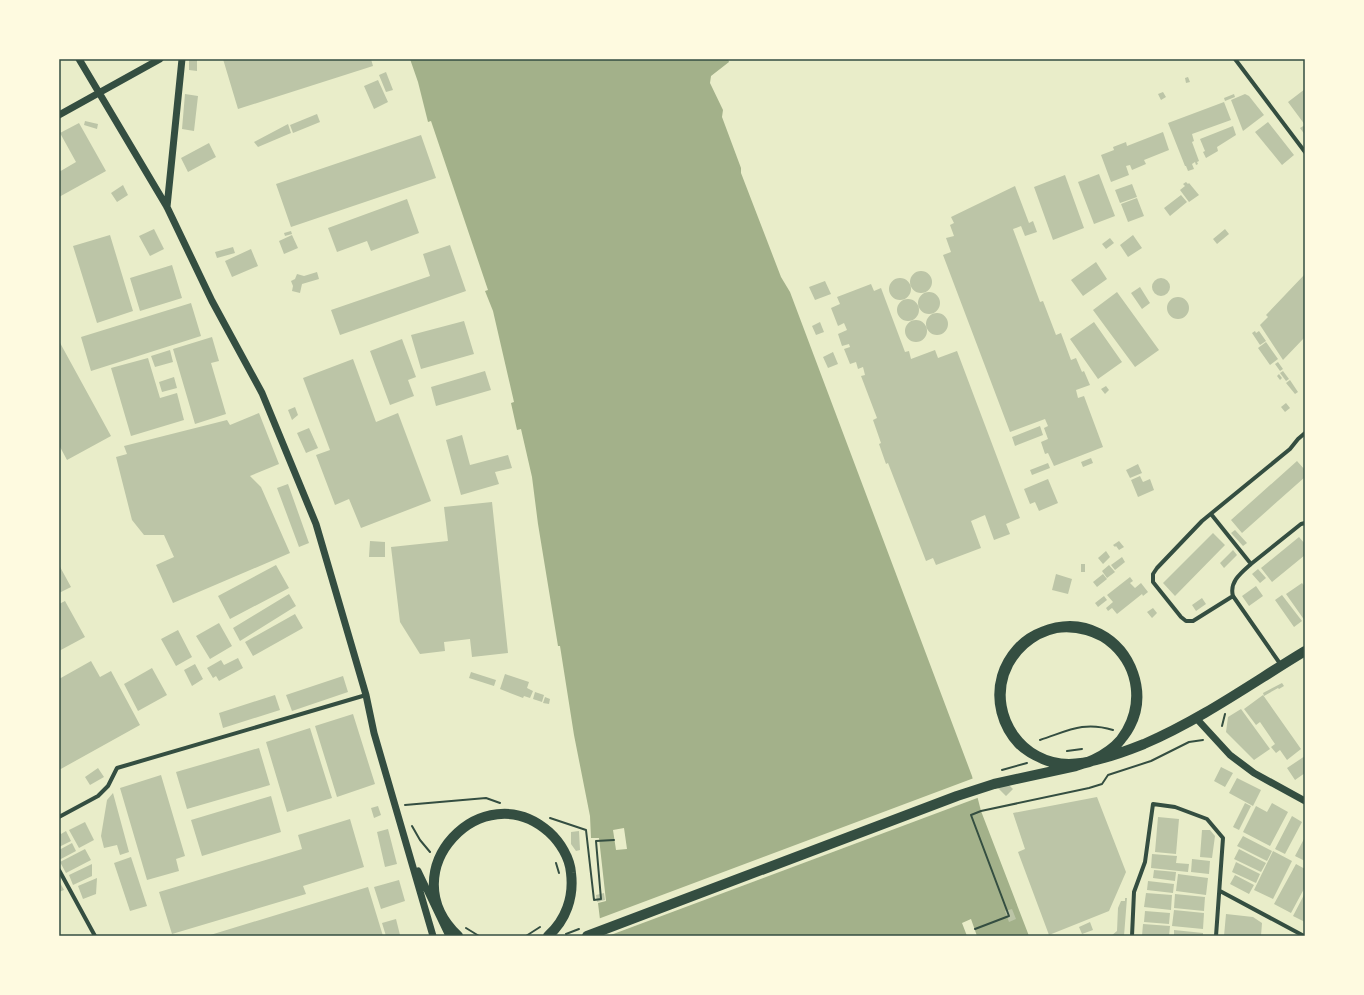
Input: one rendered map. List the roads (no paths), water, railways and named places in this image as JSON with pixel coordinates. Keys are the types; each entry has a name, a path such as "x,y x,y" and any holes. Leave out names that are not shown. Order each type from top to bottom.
{"main road":[{"path":"587,936 957,796 1001,782 1076,766 1087,762 1098,758 1103,755 1115,746 1124,736 1133,721 1136,710 1137,694 1133,672 1129,662 1122,652 1106,637 1090,630 1080,628 1062,627 1050,629 1035,635 1026,640 1015,652 1006,665 1000,687 999,698 1002,715 1008,730 1018,743 1034,755 1046,760 1059,764 1076,764 1087,762 1097,758 1109,750 1124,736 1131,723 1135,710 1137,697 1134,678 1128,662 1113,644 1104,637 1093,632 1073,627 1053,629 1040,633 1026,642 1013,655 1005,671 1001,684 1000,698 1004,720 1015,737 1029,752 1047,760 1059,764 1076,764 1087,762 1129,750 1161,737 1196,718 1305,650"},
{"path":"459,936 445,919 437,901 435,876 440,858 445,847 464,828 482,819 504,816 527,820 546,830 560,845 566,858 571,878 569,899 561,919 547,936"}],"street":[{"path":"79,59 167,207 212,301 262,393 316,524 366,695 374,733 433,936"},
{"path":"59,115 160,59"},
{"path":"167,207 182,59"},
{"path":"1235,59 1305,152"},
{"path":"1233,596 1190,622 1181,617 1153,582 1153,574 1202,521 1290,449 1305,433"},
{"path":"1211,514 1251,564"},
{"path":"1281,665 1233,596 1232,591 1234,582 1243,571 1301,524 1305,524"},
{"path":"59,817 98,796 108,786 117,768 366,695"},
{"path":"1196,718 1230,755 1254,773 1305,801"},
{"path":"1132,936 1134,892 1145,862 1153,804 1175,807 1207,818 1223,838 1216,936"},
{"path":"408,851 449,936"},
{"path":"59,870 95,936"},
{"path":"1220,891 1304,936"}]}
